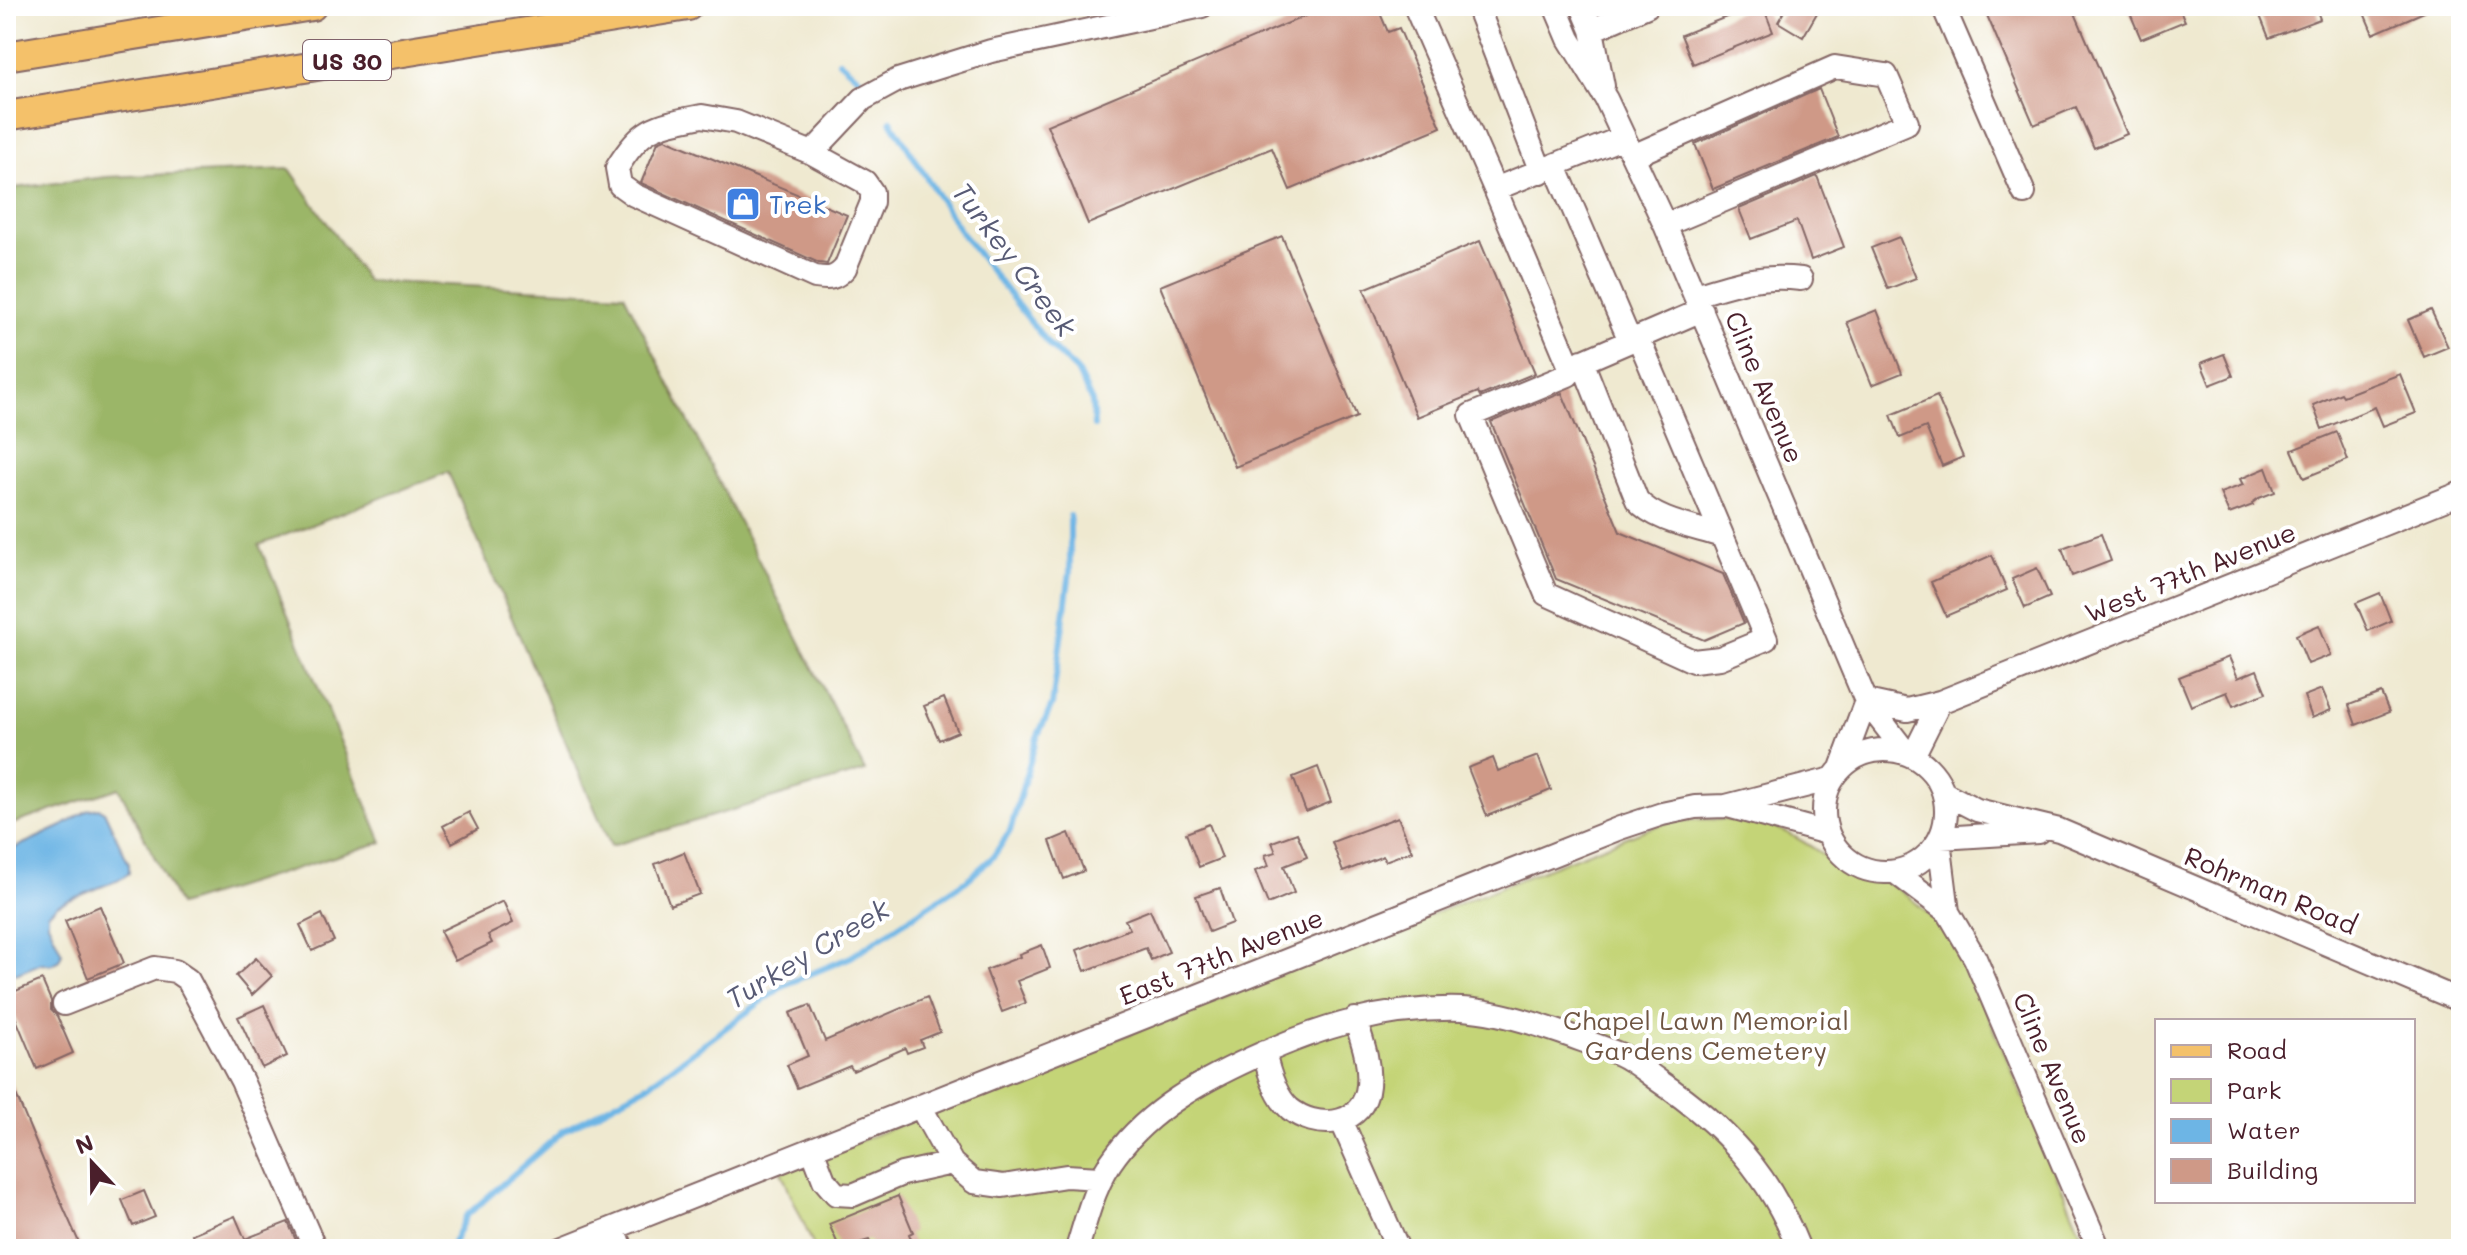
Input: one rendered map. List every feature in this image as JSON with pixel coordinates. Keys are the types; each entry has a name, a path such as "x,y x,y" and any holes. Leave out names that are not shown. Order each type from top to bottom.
{"main road":[{"name":"US 30","path":"6,56 312,6"},
{"name":"US 30","path":"6,116 688,6"}],"street":[{"path":"812,153 863,99 898,80 991,51 1202,6"},
{"path":"1415,6 1637,500 1655,514 1722,536"},
{"path":"1477,6 1548,169 1634,339 1766,639 1720,658 1693,661 1546,594 1471,415 1568,375 1576,364 1634,339 1699,302 1759,277 1774,275 1801,279"},
{"name":"Cline Avenue","path":"1555,6 1569,39 1606,99 1665,225 1866,701 1910,755"},
{"name":"Cline Avenue","path":"1582,6 1592,30 1606,99"},
{"path":"1943,6 2024,193"},
{"path":"1592,30 1643,7"},
{"path":"1495,189 1548,169 1629,146 1835,67 1886,75 1907,123 1665,225"},
{"path":"702,116 736,122 812,153 865,182 872,192 872,202 845,268 830,279 815,277 634,195 620,185 617,168 630,145 659,124 702,116"},
{"name":"West 77th Avenue","path":"1866,701 1907,710 1940,702 2461,493"},
{"path":"1836,774 1865,753 1879,750 1910,755 1933,772 1944,793 1947,816 1940,839 1925,858 1895,872 1867,870 1854,864 1843,856 1827,833 1823,806 1836,774 1866,701"},
{"path":"1910,755 1940,702"},
{"name":"East 77th Avenue","path":"561,1249 1620,828 1695,807 1726,806 1836,774"},
{"name":"Rohrman Road","path":"1944,793 1977,810 2059,830 2461,1001"},
{"name":"East 77th Avenue","path":"1726,806 1827,833"},
{"name":"Rohrman Road","path":"1940,839 2059,830"},
{"name":"Cline Avenue","path":"1940,839 1948,912"},
{"name":"Cline Avenue","path":"1895,872 1948,912 1975,958 2099,1249"},
{"path":"64,1004 155,968 175,971 188,980 242,1081 315,1249"},
{"path":"1077,1249 1100,1178 1117,1153 1152,1117 1203,1081 1297,1037 1355,1019 1405,1012 1464,1009 1529,1021 1621,1055 1696,1106 1737,1144 1785,1213 1799,1249"},
{"path":"1264,1052 1267,1067 1290,1108 1314,1121 1342,1122 1355,1113 1366,1095 1368,1069 1355,1019"},
{"path":"920,1106 952,1163 974,1182 1003,1186 1066,1176 1100,1178"},
{"path":"1342,1122 1398,1249"},
{"path":"812,1149 824,1180 836,1194 853,1195 902,1174 952,1163"},
{"path":"614,1228 622,1249"}],"green space":[{"path":"290,169 367,281 624,294 865,771 611,846 448,472 259,545 382,842 179,905 119,788 6,826 6,189 107,177"},
{"name":"Chapel Lawn Memorial Gardens Cemetery","path":"1704,819 1754,823 1783,831 1841,866 1888,883 1920,906 1938,925 1963,956 2088,1249 815,1249 781,1172 1642,831 1669,822"}],"water":[{"path":"99,808 105,813 129,864 129,873 57,905 48,914 48,923 62,953 59,960 51,965 42,963 16,974 6,971 6,852 88,810"}],"building":[{"path":"1329,6 1377,6 1388,32 1399,28 1441,127 1290,190 1272,148 1088,224 1047,125"},
{"path":"1754,6 1763,6 1773,32 1693,64 1681,35"},
{"path":"1787,6 1821,6 1803,37 1778,22"},
{"path":"1983,6 2072,6 2127,134 2094,148 2076,107 2034,125"},
{"path":"2127,6 2178,6 2185,21 2141,39"},
{"path":"2256,6 2315,6 2320,19 2269,38"},
{"path":"2361,6 2438,6 2373,34"},
{"path":"1819,89 1838,137 1713,189 1695,144"},
{"path":"665,139 847,215 827,264 641,183 658,142"},
{"path":"1817,176 1844,247 1811,260 1797,221 1751,239 1739,209"},
{"path":"1282,236 1357,417 1235,467 1160,286"},
{"path":"1899,237 1916,278 1888,289 1871,248"},
{"path":"1480,241 1535,373 1417,417 1364,289"},
{"path":"1877,310 1902,373 1872,385 1847,322"},
{"path":"2431,310 2448,347 2424,357 2408,320"},
{"path":"2224,354 2233,376 2210,385 2201,363"},
{"path":"2400,374 2416,413 2383,426 2375,407 2322,429 2313,405"},
{"path":"1562,393 1620,532 1723,574 1744,623 1704,640 1556,579 1491,422"},
{"path":"1937,396 1963,457 1942,466 1926,427 1900,438 1891,415"},
{"path":"2337,432 2348,460 2304,478 2292,450"},
{"path":"2266,468 2275,492 2229,514 2220,493 2243,485 2240,479"},
{"path":"2101,534 2111,561 2072,576 2062,548"},
{"path":"1992,555 2007,590 1946,616 1931,582"},
{"path":"2037,568 2050,597 2025,608 2012,579"},
{"path":"2380,593 2391,621 2368,631 2356,603"},
{"path":"2319,625 2331,655 2308,664 2296,635"},
{"path":"2229,657 2238,678 2257,670 2266,693 2233,706 2227,692 2191,706 2179,677"},
{"path":"2322,689 2331,710 2312,718 2304,696"},
{"path":"2381,693 2389,712 2356,725 2349,705"},
{"path":"944,698 958,732 939,740 924,706"},
{"path":"1538,756 1551,790 1487,816 1468,768 1493,758 1498,771"},
{"path":"1318,767 1331,802 1306,812 1293,777"},
{"path":"469,812 478,829 452,843 443,826"},
{"path":"1398,817 1412,851 1385,861 1383,856 1343,872 1332,842"},
{"path":"1209,824 1222,858 1199,867 1186,833"},
{"path":"1069,833 1084,871 1064,879 1050,841"},
{"path":"1297,833 1307,857 1284,866 1294,893 1268,904 1255,871 1269,866 1265,855 1276,852 1272,842"},
{"path":"684,852 700,894 670,905 655,864"},
{"path":"1220,888 1232,923 1209,932 1196,896"},
{"path":"503,901 513,923 488,935 492,943 455,961 440,931"},
{"path":"100,906 124,963 88,978 65,921"},
{"path":"1150,910 1169,952 1151,960 1146,948 1085,971 1077,950 1130,929 1125,920"},
{"path":"322,914 334,941 312,951 300,925"},
{"path":"1042,945 1050,968 1017,981 1026,1003 1002,1012 986,970"},
{"path":"256,958 272,976 252,995 236,976"},
{"path":"42,980 51,1001 51,1010 57,1016 73,1053 37,1069 6,995"},
{"path":"927,997 940,1032 920,1040 923,1047 907,1053 905,1048 853,1071 850,1066 797,1088 787,1065 808,1056 790,1013 810,1005 825,1041"},
{"path":"264,1005 287,1056 262,1068 238,1017"},
{"path":"6,1070 52,1182 82,1249 6,1249"},
{"path":"144,1191 155,1217 133,1226 122,1200"},
{"path":"898,1196 913,1232 909,1234 915,1249 873,1249 869,1240 840,1249 829,1224"},
{"path":"235,1216 245,1239 288,1222 298,1245 288,1249 198,1249 192,1234"}],"waterway":[{"name":"Turkey Creek","path":"839,61 861,80"},
{"name":"Turkey Creek","path":"891,121 962,234 1049,345 1077,371 1092,402 1094,426"},
{"name":"Turkey Creek","path":"450,1249 466,1216 563,1131 648,1085 784,985 851,957 966,881 993,857 1010,831 1037,737 1052,705 1070,572 1070,516"}],"place":[{"name":"Trek","path":"743,204"}]}
